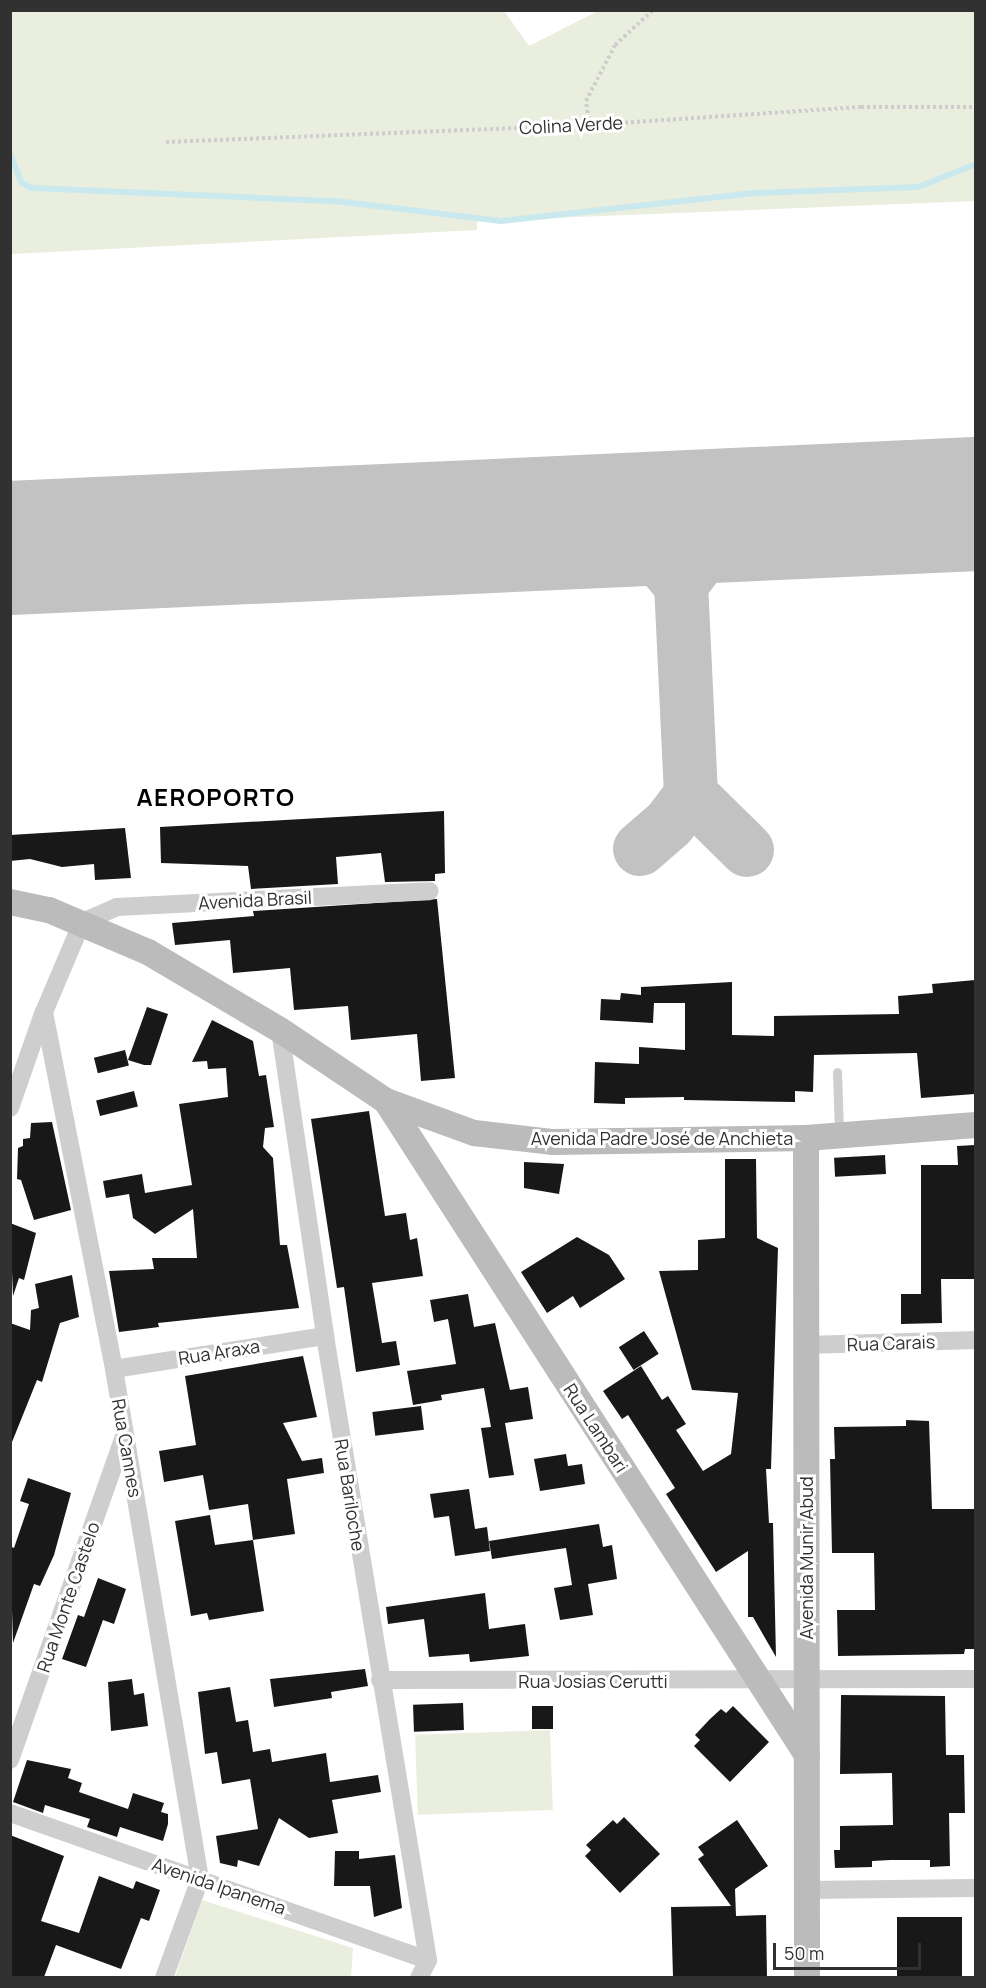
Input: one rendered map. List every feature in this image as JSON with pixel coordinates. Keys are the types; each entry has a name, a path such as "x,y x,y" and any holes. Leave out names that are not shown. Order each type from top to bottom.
{"street":[{"name":"Avenida Brasil","path":"82,922 117,907 430,891"},
{"name":"Avenida Padre José de Anchieta","path":"10,903 49,910 82,922 148,952 280,1030 386,1101 474,1132 553,1142 806,1138 975,1125"},
{"path":"10,1108 44,1012 82,922"},
{"name":"Rua Cannes","path":"44,1012 114,1369 200,1879 164,1977"},
{"name":"Rua Bariloche","path":"280,1030 325,1336 428,1960"},
{"name":"Rua Lambari","path":"386,1101 807,1755"},
{"name":"Avenida Munir Abud","path":"806,1138 807,1977"},
{"name":"Rua Araxa","path":"114,1369 325,1336"},
{"name":"Rua Carais","path":"806,1345 975,1340"},
{"name":"Rua Monte Castelo","path":"10,1760 125,1434"},
{"name":"Rua Josias Cerutti","path":"380,1680 975,1679"},
{"name":"Avenida Ipanema","path":"10,1813 428,1960"},
{"path":"807,1890 975,1888"},
{"path":"419,1977 428,1960"}],"lane":[{"path":"837,1072 839,1135"}],"path":[{"path":"589,125 586,101 615,45 653,10"},
{"name":"Colina Verde","path":"166,142 589,125 861,107 975,106"}],"green space":[{"path":"11,10 504,11 529,46 598,11 975,11 975,201 477,221 477,230 11,254"},
{"path":"550,1730 553,1810 418,1815 415,1735"},
{"path":"202,1900 353,1948 351,1977 175,1977"}],"building":[{"path":"444,811 445,873 435,874 435,881 385,882 381,853 336,857 338,884 251,889 248,866 161,863 160,827"},
{"path":"125,828 131,878 95,880 94,864 62,867 30,859 10,861 10,835"},
{"path":"437,899 455,1078 421,1081 417,1034 351,1040 348,1006 294,1010 290,968 233,973 230,940 175,945 172,923 254,916 253,911"},
{"path":"975,980 975,1094 921,1098 917,1053 814,1055 813,1092 795,1091 795,1102 684,1100 684,1097 625,1098 625,1104 594,1103 595,1062 639,1064 639,1047 685,1050 685,1003 654,1003 653,1023 600,1020 601,999 620,1000 621,993 641,995 641,987 732,982 732,1035 774,1036 774,1016 899,1014 898,996 933,993 932,984"},
{"path":"147,1007 168,1014 151,1065 128,1060"},
{"path":"212,1020 253,1041 259,1076 266,1075 274,1127 265,1128 263,1147 273,1158 280,1245 287,1245 299,1308 158,1323 159,1327 119,1332 109,1271 154,1269 152,1258 197,1258 193,1209 155,1234 133,1218 129,1194 106,1198 103,1181 142,1174 145,1193 192,1185 179,1104 228,1097 226,1068 208,1069 207,1061 192,1062"},
{"path":"125,1050 129,1066 98,1073 94,1058"},
{"path":"134,1091 138,1107 100,1116 96,1100"},
{"path":"369,1111 385,1216 406,1213 410,1240 417,1238 423,1276 372,1283 382,1343 396,1341 400,1365 356,1372 344,1287 337,1288 311,1119"},
{"path":"52,1122 71,1210 34,1220 21,1180 17,1179 18,1148 23,1146 23,1139 30,1138 31,1123"},
{"path":"975,1145 975,1279 941,1279 942,1323 901,1324 901,1294 921,1294 921,1165 958,1165 957,1146"},
{"path":"885,1155 886,1174 835,1177 834,1158"},
{"path":"725,1159 756,1159 757,1238 778,1248 771,1469 766,1469 769,1523 773,1523 776,1657 753,1617 748,1617 748,1551 716,1572 666,1494 675,1488 628,1415 622,1419 603,1391 641,1366 662,1400 668,1396 686,1424 676,1430 703,1471 731,1454 738,1393 692,1390 659,1271 698,1270 698,1240 725,1238"},
{"path":"524,1162 564,1164 559,1194 524,1188"},
{"path":"10,1223 36,1233 24,1280 19,1278 13,1296"},
{"path":"577,1237 609,1255 625,1279 580,1308 573,1296 547,1313 521,1272"},
{"path":"72,1275 79,1317 60,1323 42,1382 37,1380 10,1447 10,1323 30,1330 31,1310 39,1308 35,1284"},
{"path":"468,1294 474,1327 495,1323 510,1390 528,1387 533,1419 505,1423 514,1475 489,1478 481,1428 491,1427 484,1388 441,1395 442,1400 413,1405 407,1371 456,1364 448,1319 434,1322 430,1300"},
{"path":"644,1331 659,1354 634,1370 619,1347"},
{"path":"303,1356 317,1417 283,1423 302,1461 322,1458 324,1473 287,1479 295,1534 253,1540 248,1504 209,1510 203,1475 164,1482 159,1451 196,1445 185,1376"},
{"path":"421,1406 424,1430 375,1436 372,1412"},
{"path":"906,1420 929,1421 932,1509 975,1509 975,1649 965,1649 964,1654 838,1656 837,1610 875,1610 874,1553 832,1553 830,1459 835,1459 834,1427 906,1426"},
{"path":"566,1454 568,1466 582,1464 585,1484 540,1491 534,1459"},
{"path":"28,1478 71,1493 54,1555 40,1586 34,1584 13,1643 10,1546 14,1548 29,1504 20,1501"},
{"path":"469,1489 475,1529 487,1527 490,1551 455,1556 449,1516 434,1518 430,1494"},
{"path":"210,1515 215,1545 253,1540 264,1611 209,1620 207,1613 191,1616 175,1521"},
{"path":"599,1524 603,1547 612,1545 617,1579 588,1584 593,1615 560,1620 554,1588 572,1585 566,1548 492,1559 489,1541"},
{"path":"98,1578 126,1589 114,1624 103,1620 86,1667 62,1659 78,1615 84,1617"},
{"path":"485,1593 489,1629 525,1624 529,1656 470,1662 469,1654 429,1657 424,1619 388,1624 386,1607"},
{"path":"365,1669 368,1686 331,1692 332,1698 274,1707 270,1679"},
{"path":"132,1679 134,1695 144,1693 148,1726 111,1731 108,1682"},
{"path":"230,1687 236,1722 248,1720 253,1752 270,1749 272,1762 326,1753 330,1782 378,1775 381,1792 332,1800 338,1833 309,1838 279,1818 259,1866 238,1860 237,1867 220,1863 216,1836 258,1829 250,1779 222,1784 217,1752 205,1754 198,1692"},
{"path":"841,1695 945,1696 946,1755 964,1755 965,1813 949,1813 950,1866 930,1867 930,1860 891,1860 872,1861 872,1867 835,1868 834,1850 840,1850 840,1826 893,1825 892,1773 840,1774"},
{"path":"463,1703 464,1730 414,1732 413,1705"},
{"path":"532,1706 553,1706 553,1729 532,1729"},
{"path":"733,1706 769,1742 730,1782 694,1746 700,1740 695,1735 710,1719 721,1709 726,1713"},
{"path":"27,1760 71,1769 68,1778 82,1783 79,1792 128,1809 133,1793 164,1803 161,1812 168,1814 168,1824 163,1841 120,1827 117,1837 87,1827 90,1819 45,1805 43,1813 13,1802"},
{"path":"624,1817 660,1854 620,1893 585,1856 591,1850 586,1845 613,1820 617,1824"},
{"path":"737,1820 768,1866 735,1889 736,1916 766,1915 767,1977 673,1977 671,1907 731,1906 698,1859 704,1855 698,1847"},
{"path":"10,1835 64,1856 41,1921 79,1933 99,1876 133,1889 136,1881 160,1890 149,1921 141,1918 121,1969 56,1945 44,1977 10,1977"},
{"path":"335,1851 359,1851 359,1859 395,1855 402,1908 374,1917 370,1886 334,1886"},
{"path":"897,1917 962,1917 962,1977 897,1977"}],"waterway":[{"path":"10,154 22,183 32,188 335,201 501,221 756,193 918,187 976,164"}],"taxiway":[{"path":"747,850 691,795 681,585 701,558 726,536 760,521 792,512"},
{"path":"565,523 601,529 633,541 659,559 681,585"},
{"path":"640,849 669,824 691,795"}],"runway":[{"path":"10,548 976,504"}],"district":[{"name":"AEROPORTO","path":"216,797"}]}
